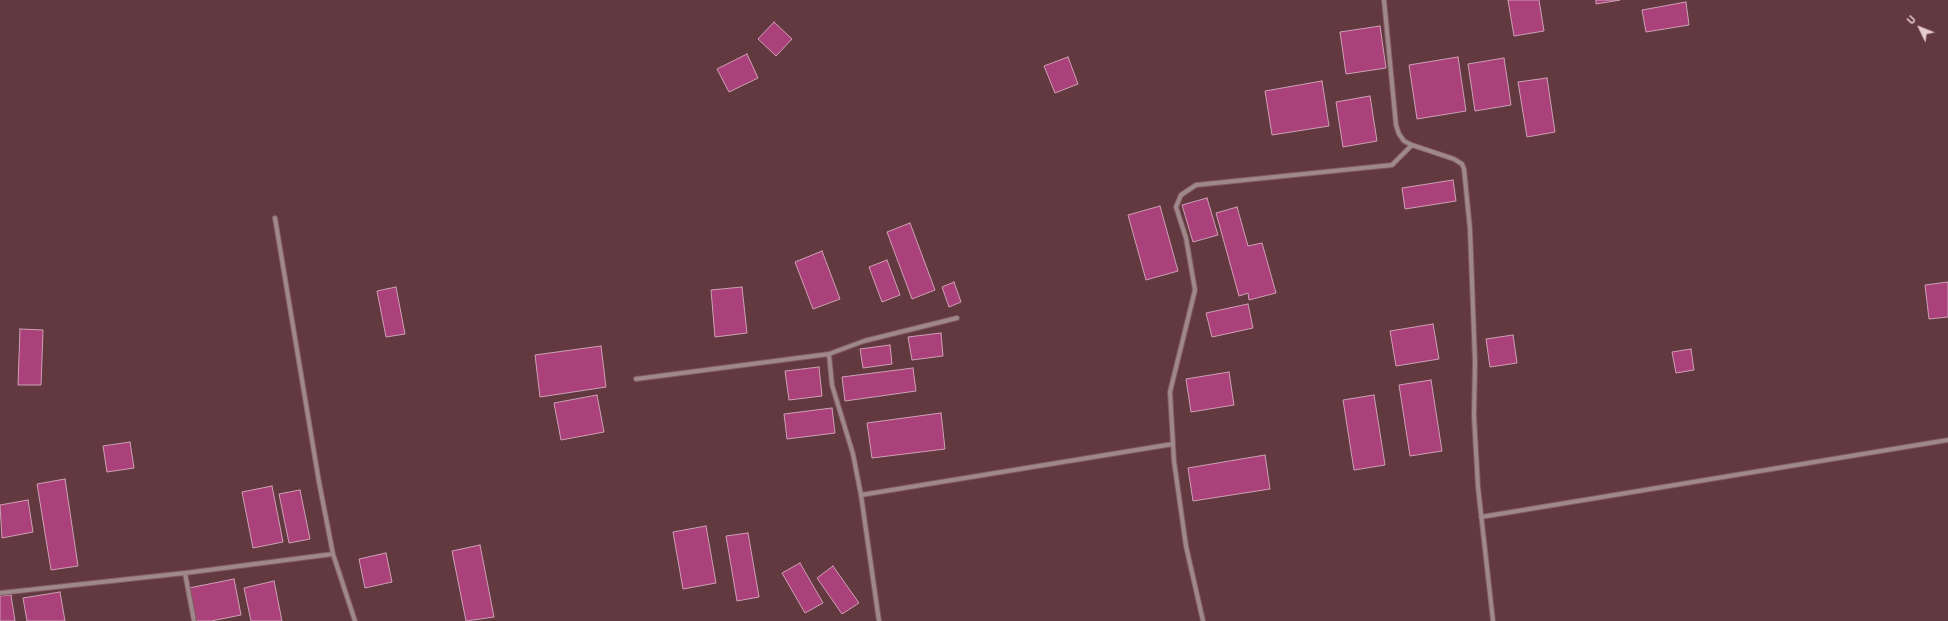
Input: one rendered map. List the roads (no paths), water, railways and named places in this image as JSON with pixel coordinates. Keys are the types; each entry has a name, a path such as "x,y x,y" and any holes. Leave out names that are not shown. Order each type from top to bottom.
{"street":[{"path":"1384,0 1396,125 1401,138 1412,145 1454,159 1462,164 1464,169 1470,229 1475,362 1474,416 1481,517 1493,621"},
{"path":"1203,621 1186,546 1173,444 1170,392 1195,290 1186,238 1176,207 1180,195 1196,185 1392,165 1412,145"},
{"path":"275,218 319,482 333,554 355,621"},
{"path":"636,379 829,354 864,341 957,318"},
{"path":"829,354 832,385 853,454 861,495 879,621"},
{"path":"1481,517 1948,440"},
{"path":"861,495 1173,444"},
{"path":"0,593 185,573 333,554"},
{"path":"185,573 194,621"}]}
